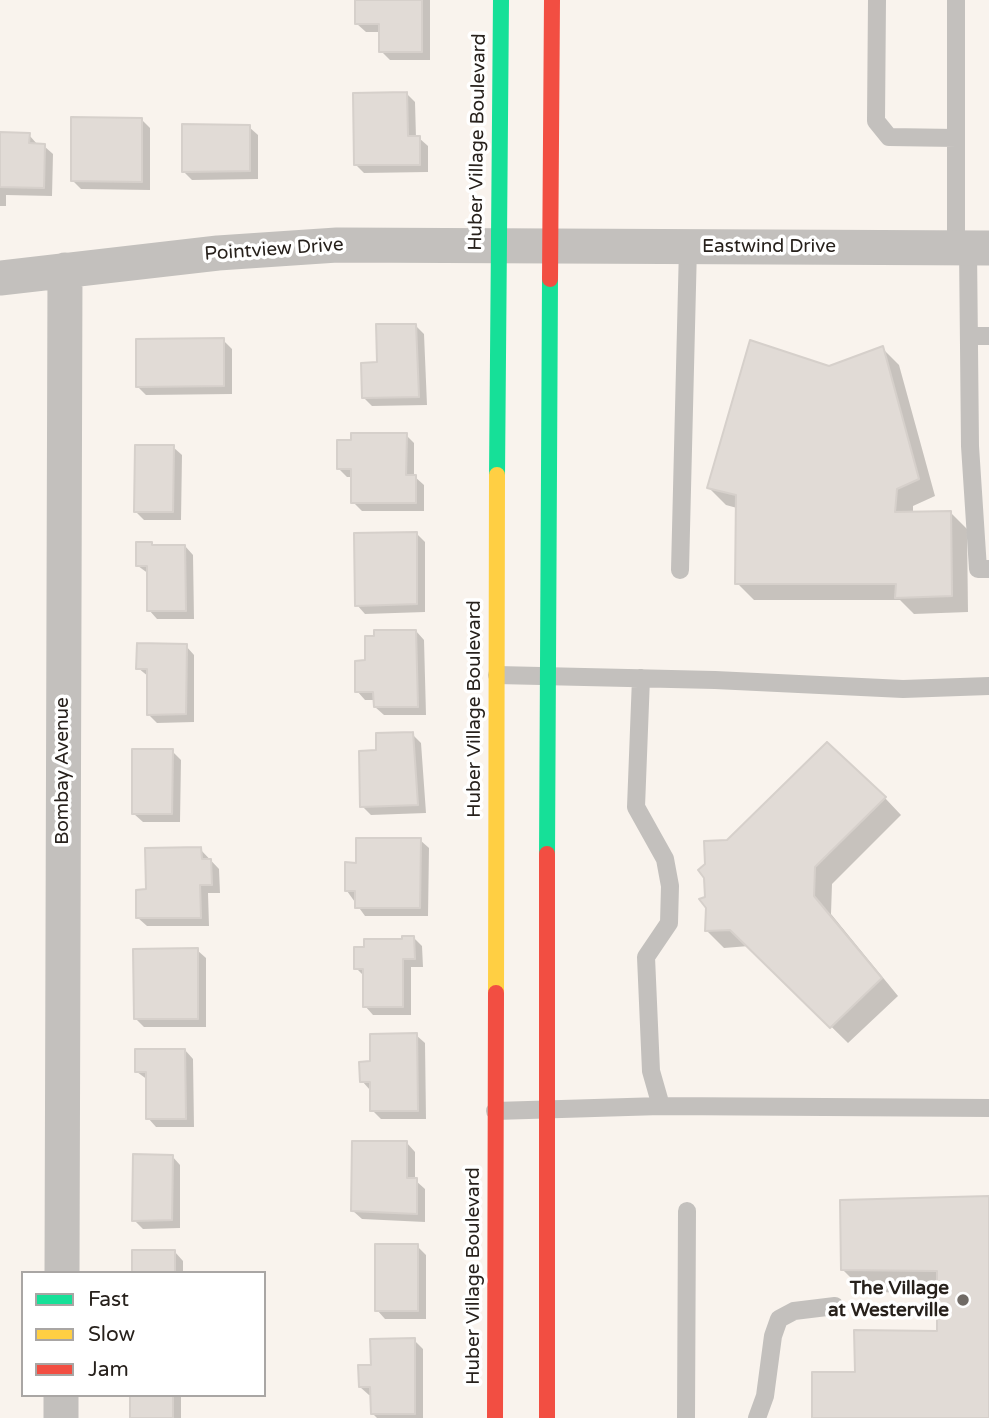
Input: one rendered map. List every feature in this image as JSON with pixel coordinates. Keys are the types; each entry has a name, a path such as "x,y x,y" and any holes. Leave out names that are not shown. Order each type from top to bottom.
{"street":[{"name":"Huber Village Boulevard","path":"495,1418 501,0"},
{"path":"547,1418 552,0"},
{"name":"Pointview Drive","path":"0,278 218,253 337,245 550,247"},
{"name":"Eastwind Drive","path":"550,247 971,247"},
{"name":"Bombay Avenue","path":"62,1271 65,270"},
{"path":"61,1397 61,1418"}],"lane":[{"path":"877,0 876,121 889,137 956,138"},
{"path":"956,0 956,138 971,247 970,446 978,569 989,569"},
{"path":"680,570 688,247"},
{"path":"969,335 989,336"},
{"path":"497,675 903,689 989,687"},
{"path":"641,678 636,807 665,859 670,886 669,923 646,957 652,1071 661,1106"},
{"path":"495,1111 661,1106 989,1108"},
{"path":"686,1418 687,1211"},
{"path":"757,1418 765,1396 773,1336 779,1319 794,1311 835,1306"}],"building":[{"path":"355,0 422,0 422,52 379,52 379,24 355,24"},
{"path":"407,92 408,136 420,136 420,165 354,165 353,93"},
{"path":"71,117 142,118 142,182 71,181"},
{"path":"182,124 250,125 250,171 182,172"},
{"path":"0,132 30,133 29,143 45,144 44,188 0,187"},
{"path":"376,324 416,324 419,397 362,398 361,363 377,362"},
{"path":"224,338 224,386 136,387 136,339"},
{"path":"750,340 829,366 883,346 919,479 897,489 895,512 951,511 952,596 895,598 896,584 735,584 736,495 707,488"},
{"path":"351,433 407,433 406,475 416,475 416,503 351,503 351,469 337,469 337,440 351,440"},
{"path":"135,445 174,445 173,512 134,512"},
{"path":"417,532 417,604 355,606 354,533"},
{"path":"136,542 185,545 186,611 147,611 147,566 136,566"},
{"path":"374,630 416,630 418,707 374,707 373,692 355,692 355,661 365,660 365,636 374,636"},
{"path":"137,643 187,644 186,714 147,715 147,669 136,669"},
{"path":"413,732 418,805 360,807 359,751 376,750 376,733"},
{"path":"827,742 886,797 815,867 814,896 882,978 830,1028 730,930 705,931 706,908 699,899 705,897 704,878 698,870 705,864 704,841 727,840"},
{"path":"132,749 173,749 172,814 132,814"},
{"path":"356,838 421,838 420,908 355,908 355,891 345,891 345,862 356,863"},
{"path":"201,847 202,859 211,859 212,885 200,885 201,918 136,918 136,890 146,889 145,848"},
{"path":"402,936 414,936 415,959 403,959 403,1007 363,1007 363,969 354,969 354,947 364,947 364,939 402,939"},
{"path":"198,948 198,1019 134,1019 133,949"},
{"path":"417,1033 418,1111 370,1111 370,1082 360,1082 359,1062 370,1061 370,1034"},
{"path":"135,1049 185,1049 186,1119 146,1119 146,1072 135,1072"},
{"path":"352,1141 407,1141 407,1178 417,1178 417,1214 351,1211"},
{"path":"133,1154 173,1155 172,1220 132,1221"},
{"name":"The Village at Westerville","path":"989,1196 989,1418 812,1418 812,1372 855,1372 854,1330 937,1331 937,1271 841,1270 840,1200"},
{"path":"375,1244 418,1244 418,1311 375,1311"},
{"path":"132,1250 175,1250 175,1271 132,1271"},
{"path":"415,1338 415,1414 371,1414 370,1387 359,1387 358,1365 371,1365 370,1339"},
{"path":"130,1397 173,1397 173,1418 130,1418"}],"traffic: fast":[{"path":"497,475 501,0"},
{"path":"547,854 550,279"}],"traffic: slow":[{"path":"496,993 497,475"}],"traffic: jam":[{"path":"550,279 552,0"},
{"path":"547,854 547,1418"},
{"path":"495,1418 496,993"}],"place":[{"name":"The Village at Westerville","path":"963,1300"}]}
